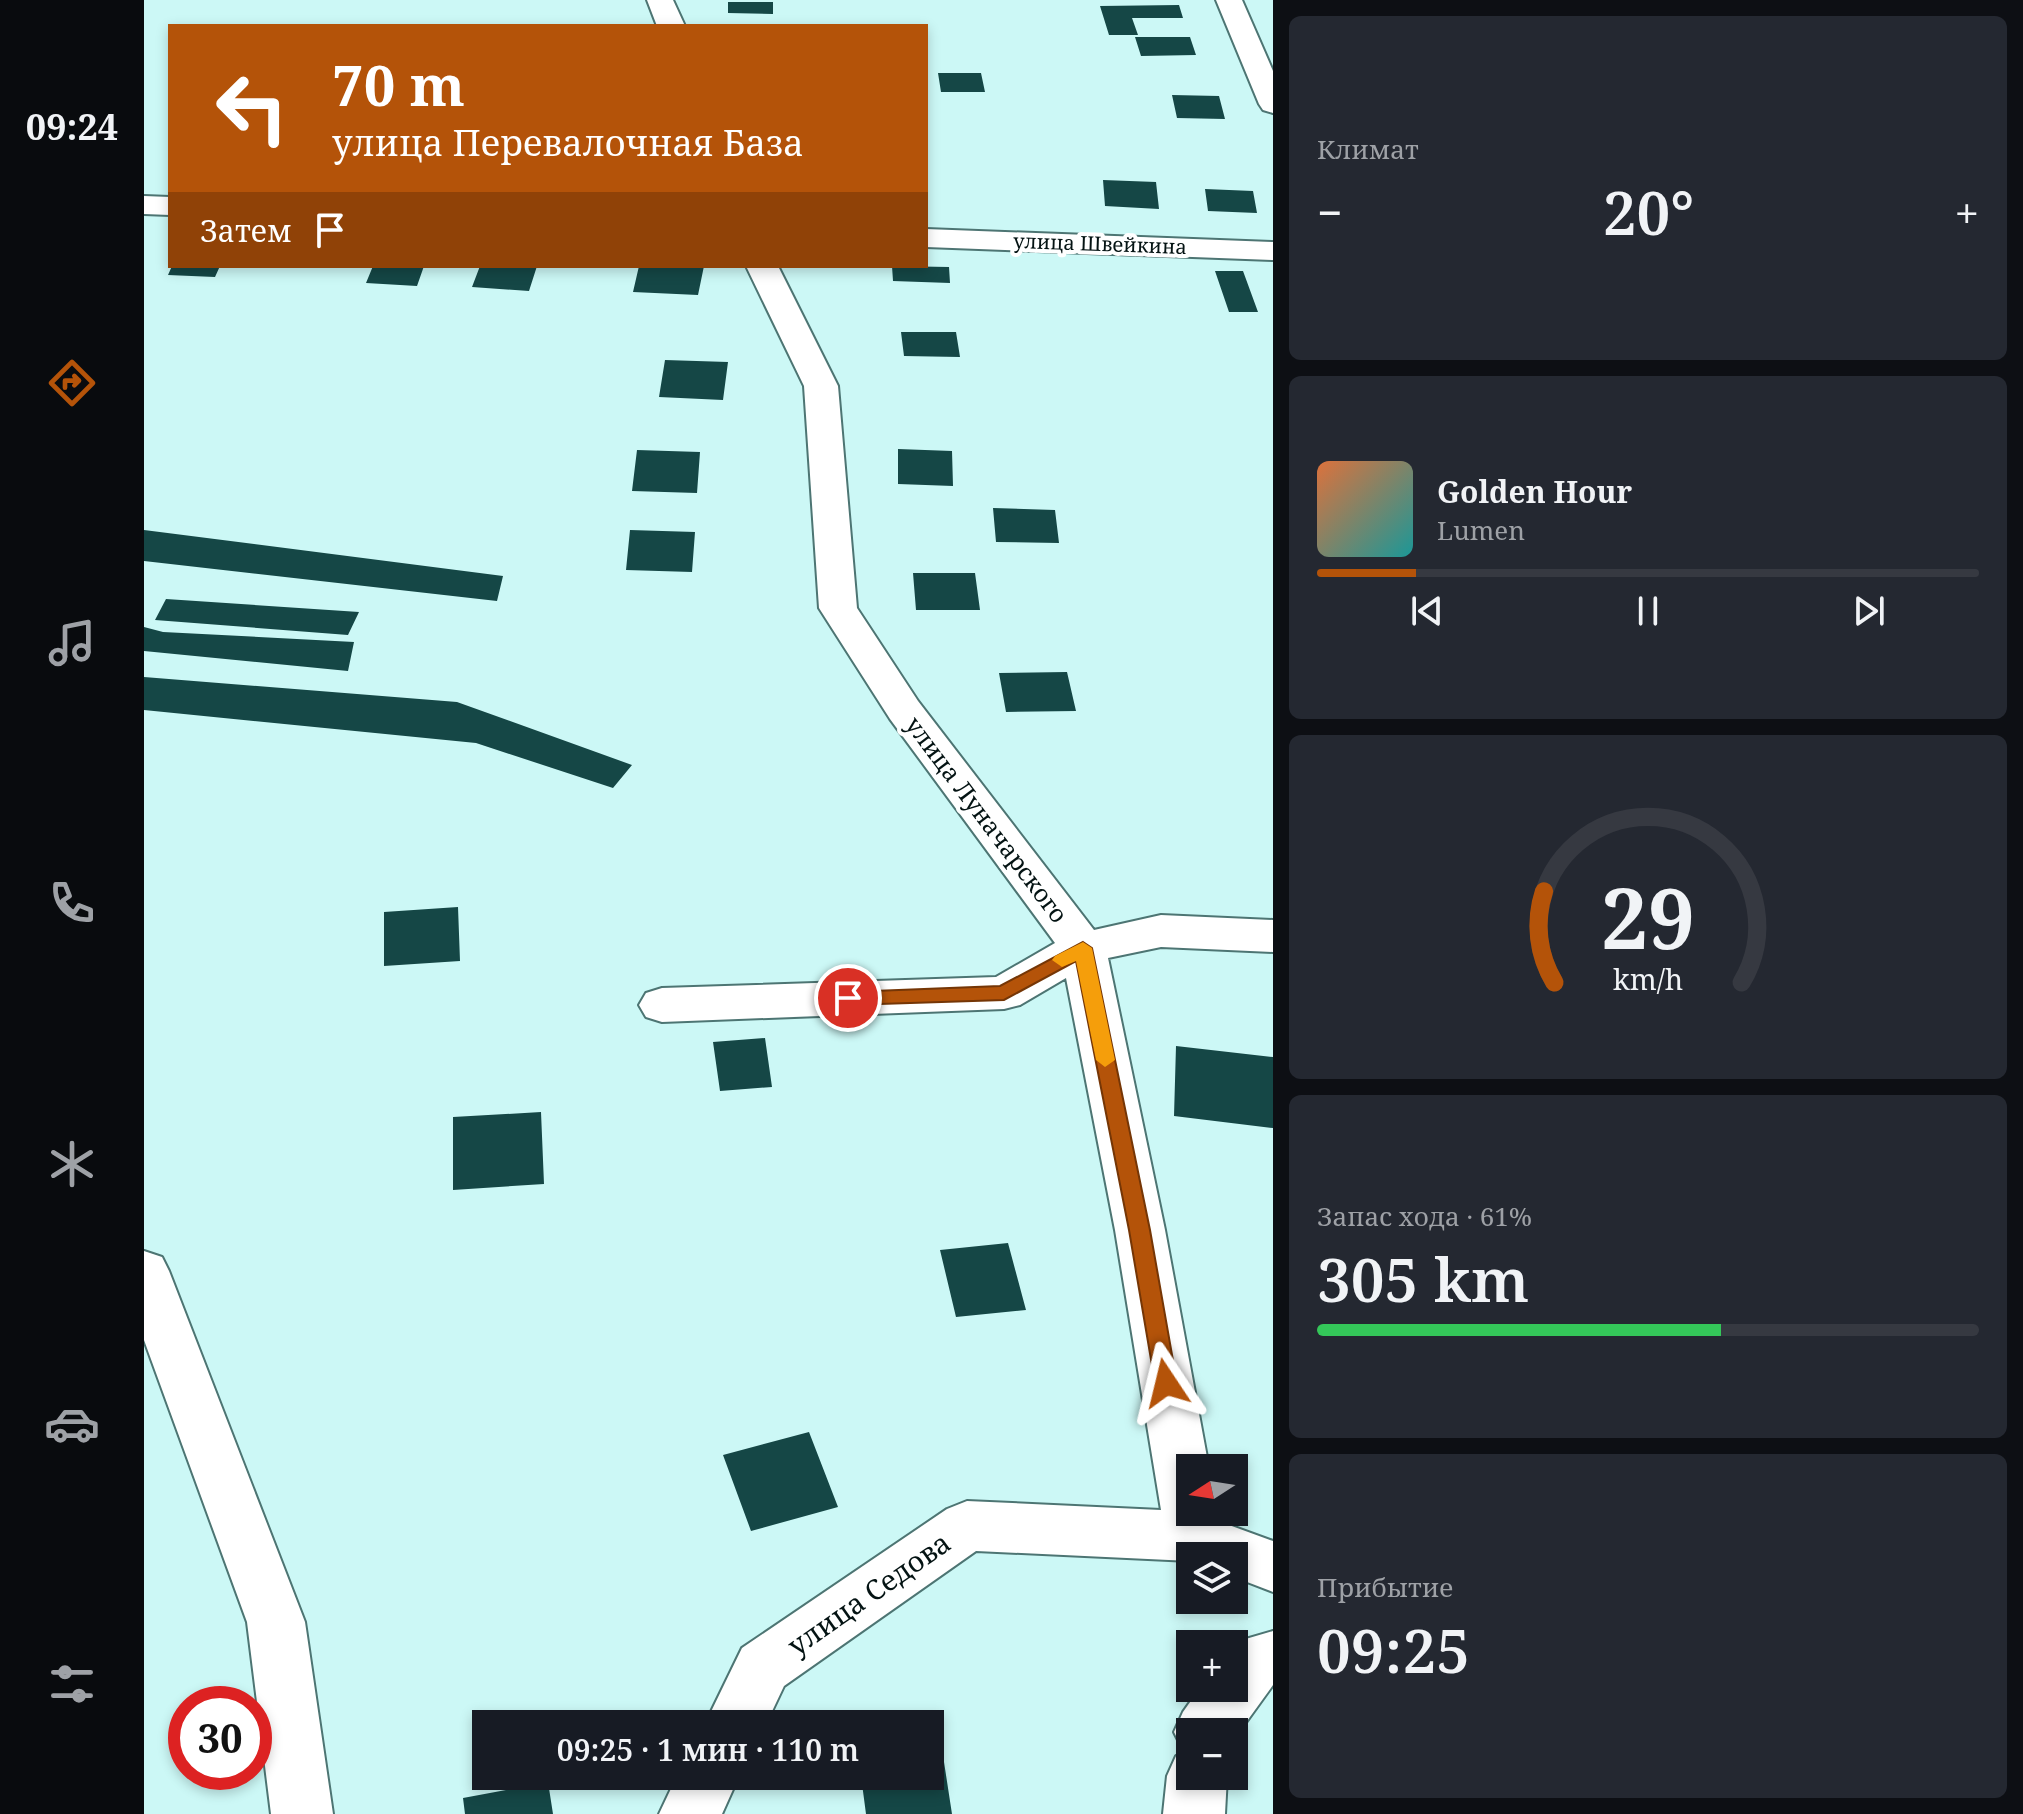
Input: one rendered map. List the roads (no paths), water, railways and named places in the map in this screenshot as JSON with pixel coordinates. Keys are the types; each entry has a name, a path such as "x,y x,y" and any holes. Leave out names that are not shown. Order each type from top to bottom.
{"street":[{"path":"660,0 670,24"},
{"path":"1229,0 1273,104"},
{"path":"144,205 168,206"},
{"name":"улица Швейкина","path":"928,238 1273,251"},
{"name":"улица Луначарского","path":"763,268 821,386 838,608 904,710 1083,948 1140,1230 1193,1536"},
{"path":"662,1005 1004,993 1083,948 1161,931 1273,936"},
{"path":"144,1271 276,1622 302,1814"},
{"name":"улица Седова","path":"742,1710 763,1667 967,1526 1193,1536 1273,1567"},
{"path":"1214,1718 1253,1662 1273,1658"},
{"path":"690,1814 702,1790"},
{"path":"1194,1814 1196,1790"}]}
